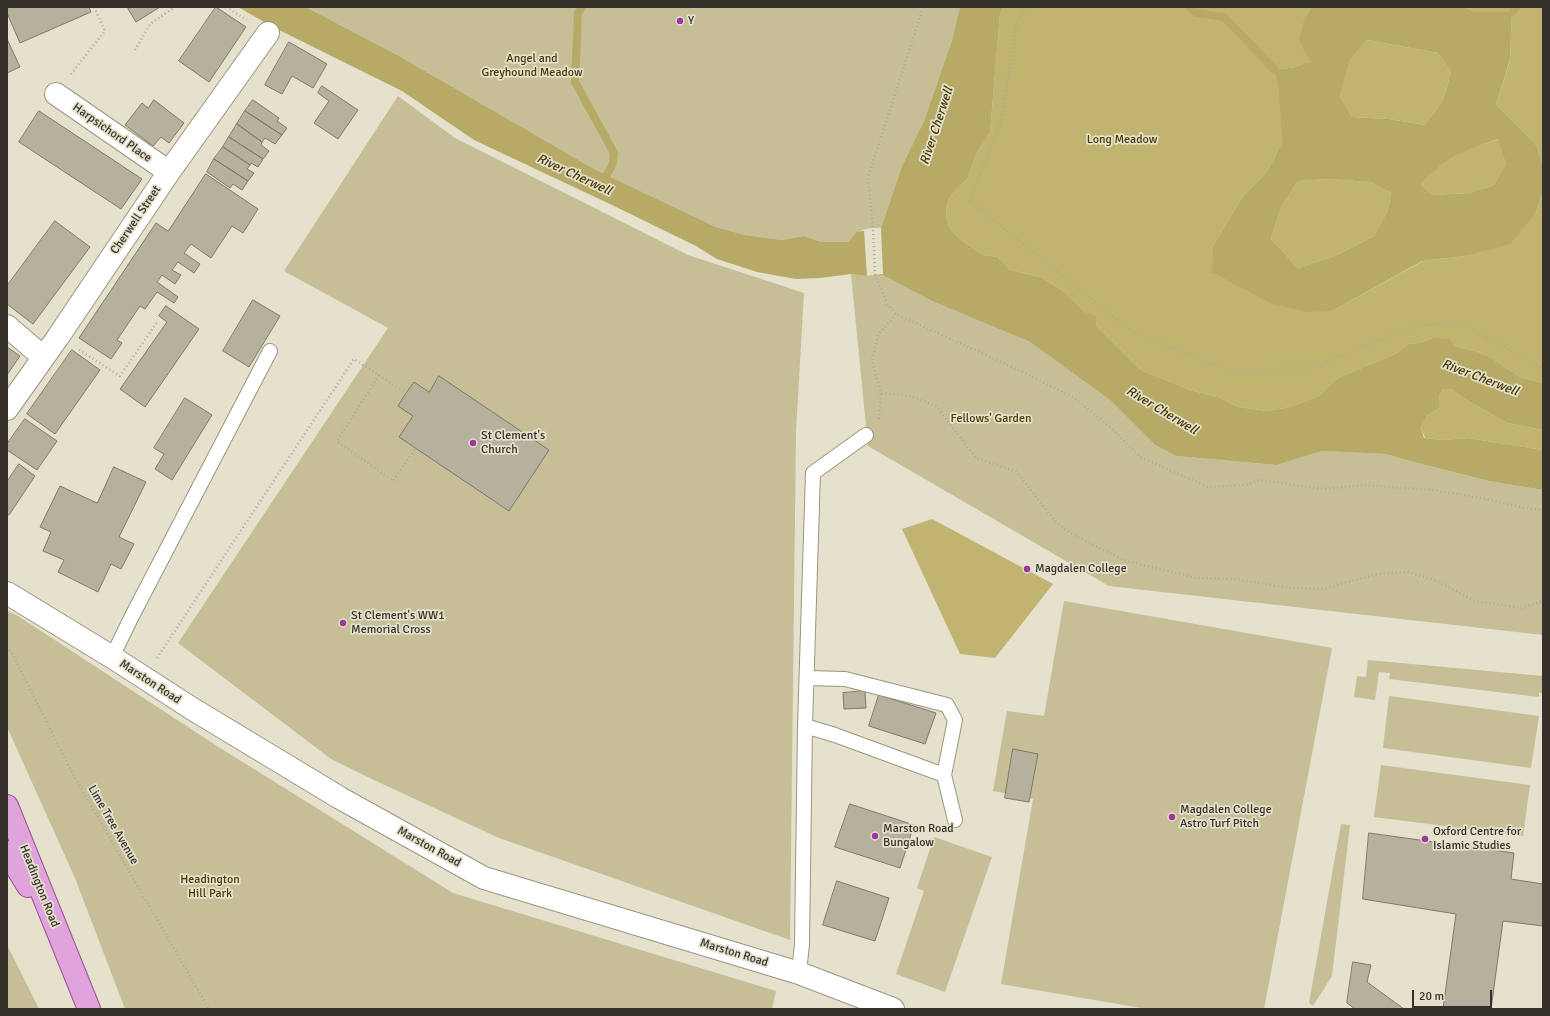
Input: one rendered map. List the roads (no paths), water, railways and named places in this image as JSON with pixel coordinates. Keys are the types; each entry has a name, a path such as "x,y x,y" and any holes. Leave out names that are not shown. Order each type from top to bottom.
{"main road":[{"name":"Cherwell Street","path":"7,409 58,337 169,172 268,33"},
{"name":"Harpsichord Place","path":"56,94 169,172"},
{"path":"7,326 43,357"},
{"name":"Marston Road","path":"7,593 112,657 191,708 340,798 484,878 798,973 893,1009"},
{"name":"Headington Road","path":"7,806 89,1009"},
{"name":"Headington Road","path":"7,852 63,944"}],"lane":[{"path":"112,657 270,351"},
{"path":"798,973 802,944 805,726 813,473 866,435"},
{"path":"807,678 845,679 947,705 956,720 944,775 955,820"},
{"path":"805,726 835,735 944,775"}],"water":[{"name":"River Cherwell","path":"238,7 306,7 399,56 596,170 716,227 745,235 782,240 804,236 822,242 848,242 857,232 881,228 902,166 924,121 952,40 960,7 1003,7 1000,14 990,133 976,154 968,178 949,198 946,210 947,221 951,230 960,239 983,255 998,257 1010,270 1041,277 1062,290 1084,312 1096,316 1096,325 1141,370 1190,390 1221,398 1238,407 1268,411 1290,407 1319,396 1338,378 1397,353 1408,344 1419,343 1433,338 1450,339 1454,346 1475,351 1490,357 1520,377 1543,383 1543,430 1507,423 1458,395 1452,389 1443,389 1439,397 1439,408 1427,416 1421,428 1424,438 1444,440 1468,438 1543,450 1543,490 1489,481 1386,454 1322,451 1276,465 1176,456 1155,445 1110,400 1030,342 934,302 883,275 867,276 851,274 796,279 757,272 717,259 696,246 474,140 402,91 273,27"},
{"path":"1312,7 1463,7 1476,12 1512,12 1510,60 1496,104 1537,146 1543,166 1543,191 1536,213 1510,244 1465,256 1422,261 1332,311 1306,312 1270,303 1212,272 1213,246 1243,196 1267,172 1282,142 1279,92 1275,70 1295,67 1310,61 1299,41 1305,16","holes":["1367,40 1438,53 1451,72 1443,100 1425,125 1389,119 1352,117 1340,96 1350,59","1498,139 1506,165 1494,185 1469,193 1433,195 1421,185 1446,161 1466,151","1330,179 1370,182 1391,193 1388,210 1374,236 1337,255 1298,268 1271,239 1281,207 1298,181"]}],"waterway":[{"name":"River Cherwell","path":"582,7 578,13 575,82 614,153 613,163 602,184"},
{"path":"1189,7 1196,13 1224,17 1275,70"},
{"path":"1512,12 1516,7"}],"place":[{"name":"Y","path":"680,21"},
{"name":"St Clement's Church","path":"473,443"},
{"name":"Magdalen College","path":"1027,569"},
{"name":"St Clement's WW1 Memorial Cross","path":"343,623"},
{"name":"Magdalen College Astro Turf Pitch","path":"1172,817"},
{"name":"Marston Road Bungalow","path":"875,836"},
{"name":"Oxford Centre for Islamic Studies","path":"1425,839"}],"park label":[{"name":"Angel and Greyhound Meadow","path":"532,66"},
{"name":"Long Meadow","path":"1122,140"},
{"name":"Fellows' Garden","path":"991,419"},
{"name":"Headington Hill Park","path":"210,887"}]}
